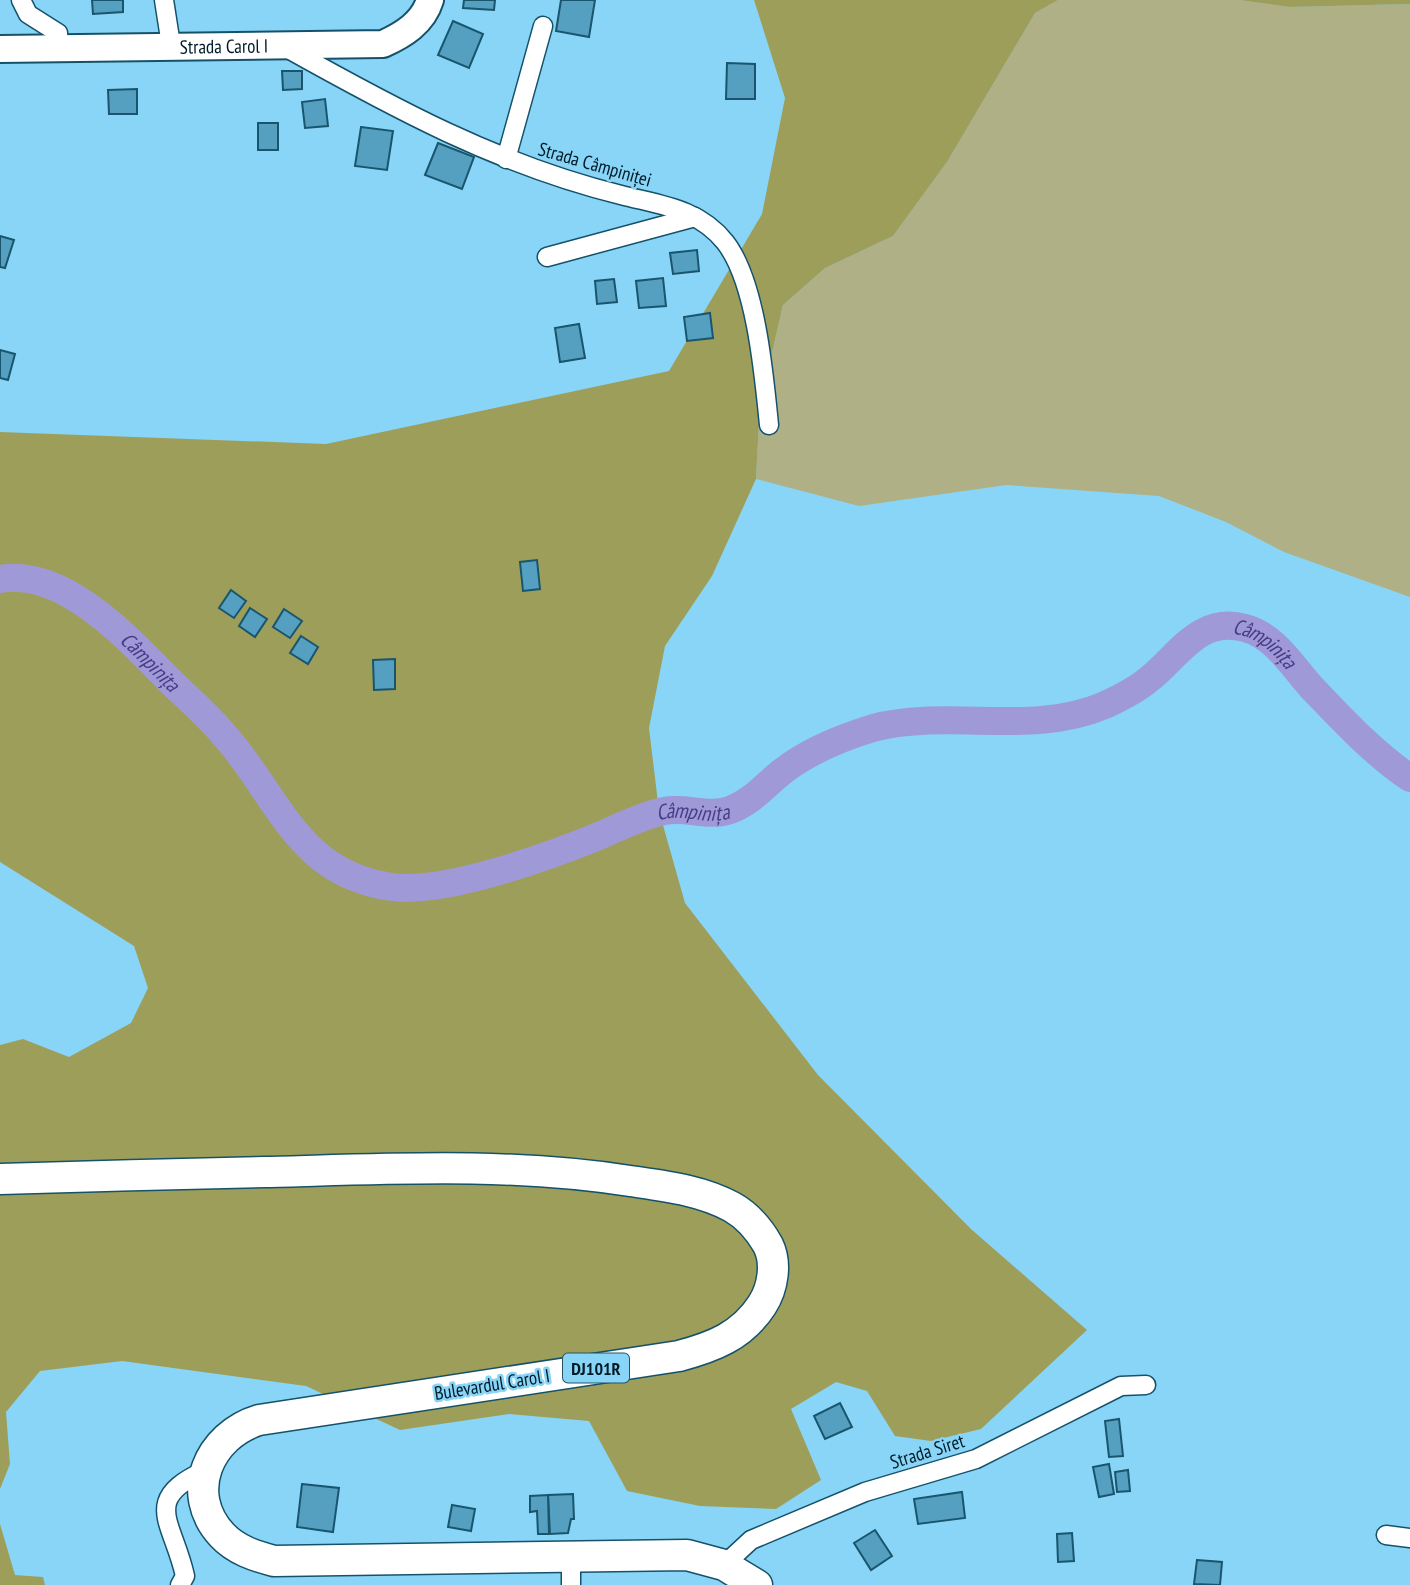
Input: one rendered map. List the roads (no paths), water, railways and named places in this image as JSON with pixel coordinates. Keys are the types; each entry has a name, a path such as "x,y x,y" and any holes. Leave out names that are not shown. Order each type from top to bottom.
{"main road":[{"name":"Strada Carol I","path":"0,49 383,44 401,36 418,21 429,0"},
{"name":"Bulevardul Carol I","path":"0,1179 486,1166 537,1169 656,1185 715,1199 750,1220 771,1251 771,1283 758,1311 739,1332 704,1349 258,1420 229,1434 210,1457 206,1470"},
{"path":"206,1470 206,1508 212,1522 236,1546 254,1556 274,1561 571,1571 687,1555 724,1564 757,1585"}],"street":[{"path":"20,0 28,14 58,33 59,48"},
{"path":"164,0 171,45"},
{"path":"506,159 543,26"},
{"name":"Strada Câmpiniței","path":"280,45 408,116 506,159 573,182 671,206 695,217 724,240 738,264 758,341 769,425"},
{"path":"547,257 695,217"},
{"name":"Strada Siret","path":"724,1564 751,1540 787,1524 865,1492 950,1464 976,1459 1121,1387 1146,1385"},
{"path":"180,1585 185,1576 167,1520 166,1505 170,1492 185,1479 206,1470"},
{"path":"1386,1535 1410,1538"}],"waterway":[{"name":"Câmpinița","path":"0,579 24,578 49,584 95,611 137,648 219,729 277,808 312,850 334,867 360,879 392,887 438,885 494,873 549,855 655,813 672,810 713,813 730,810 752,798 783,771 814,751 873,728 930,720 1019,721 1077,714 1105,705 1133,691 1159,671 1190,640 1215,627 1245,628 1265,638 1290,661 1359,736 1410,778"}]}
